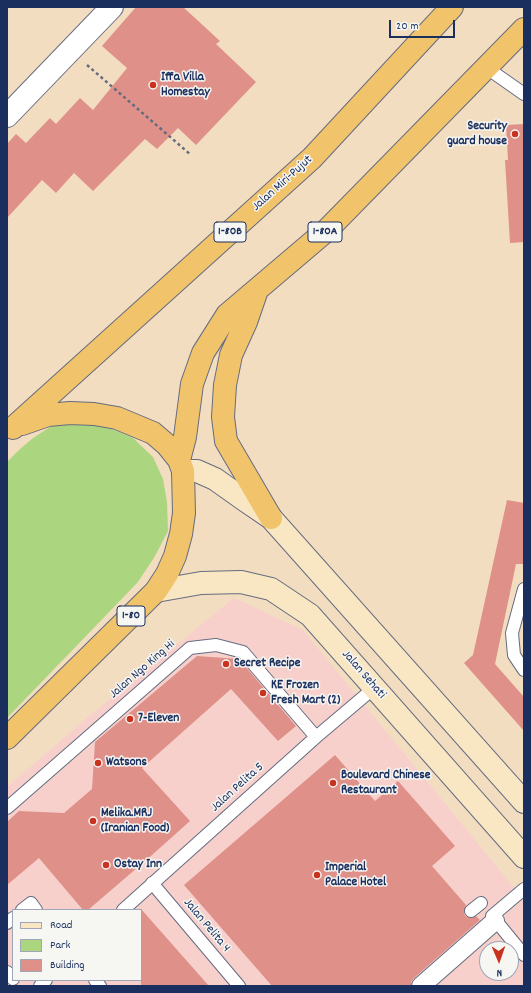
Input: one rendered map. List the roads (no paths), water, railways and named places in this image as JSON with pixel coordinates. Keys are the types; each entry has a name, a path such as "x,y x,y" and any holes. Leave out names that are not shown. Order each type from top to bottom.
{"highway":[{"name":"Jalan Miri-Pujut","path":"10,432 312,158 452,7"},
{"name":"1-80A","path":"181,465 192,384 203,353 227,315 328,230 524,29"},
{"path":"257,289 246,322 231,355 225,385 223,417 226,441 271,518"},
{"path":"10,432 48,415 70,413 117,418 153,433 167,445 181,465"},
{"name":"1-80","path":"7,738 156,591 167,574 173,562 181,534 184,513 181,465"}],"main road":[{"path":"181,465 216,479 271,518 524,802"},
{"name":"Jalan Sehati","path":"156,591 201,583 241,582 271,589 310,615 524,857"}],"street":[{"path":"7,116 112,7"},
{"path":"421,986 494,918"}],"lane":[{"path":"487,68 524,94"},
{"path":"524,589 512,633 514,655 524,670"},
{"name":"Jalan Ngo King Hi","path":"7,808 190,648 216,645 243,652 316,737"},
{"name":"Jalan Pelita 5","path":"124,909 316,737 374,688"},
{"name":"Jalan Pelita 4","path":"152,883 239,986"},
{"path":"524,889 494,918 524,955"},
{"path":"23,909 31,903 35,909"}],"place":[{"name":"Iffa Villa Homestay","path":"153,85"},
{"name":"Security guard house","path":"515,134"},
{"name":"Secret Recipe","path":"226,664"},
{"name":"KE Frozen Fresh Mart (2)","path":"263,693"},
{"name":"7-Eleven","path":"130,719"},
{"name":"Watsons","path":"98,763"},
{"name":"Boulevard Chinese Restaurant","path":"333,783"},
{"name":"Melika.MRJ (Iranian Food)","path":"93,821"},
{"name":"Ostay Inn","path":"106,865"},
{"name":"Imperial Palace Hotel","path":"317,875"}]}
